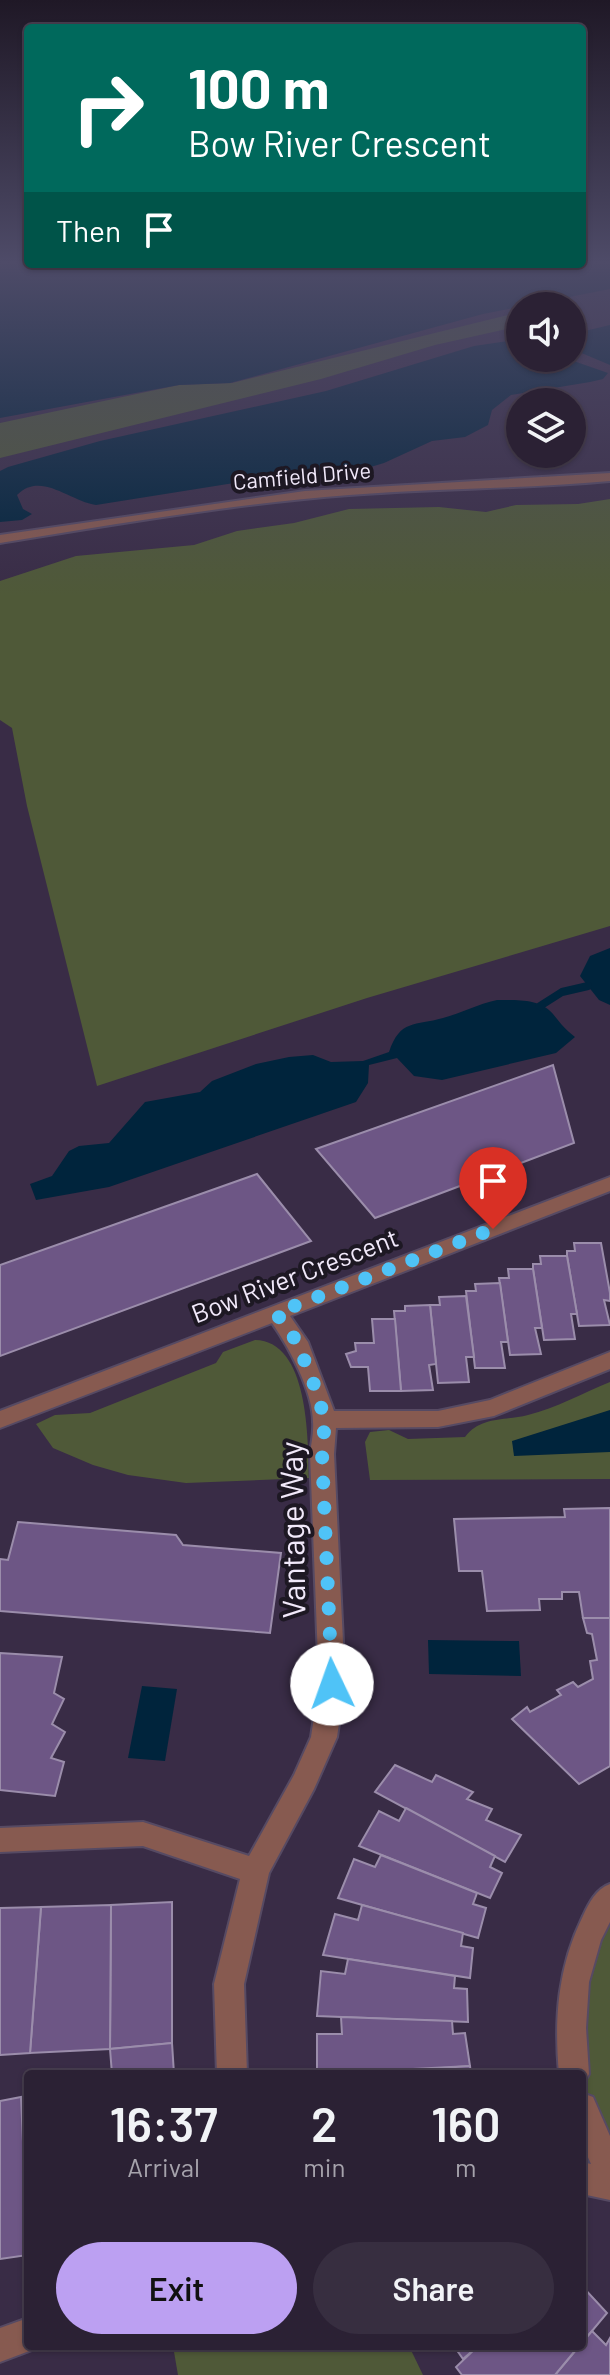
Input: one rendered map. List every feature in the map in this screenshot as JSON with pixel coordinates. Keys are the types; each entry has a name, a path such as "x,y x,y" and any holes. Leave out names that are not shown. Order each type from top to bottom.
{"street":[{"name":"Camfield Drive","path":"0,539 301,495 405,488 507,486 610,477"},
{"name":"Bow River Crescent","path":"0,1420 610,1184"},
{"name":"Vantage Way","path":"232,2070 229,1984 256,1871 305,1781 324,1737 332,1684 322,1454 325,1420 297,1342 276,1313"},
{"path":"325,1420 438,1419 494,1408 610,1360"},
{"path":"0,1840 143,1834 256,1871"},
{"path":"573,2070 570,2044 571,1996 578,1966 610,1897"},
{"path":"586,2117 610,2172"},
{"path":"586,2179 610,2184"},
{"path":"0,2345 24,2336"}],"green space":[{"path":"265,375 335,375 0,458 0,423 179,385 232,383"},
{"path":"610,499 610,926 367,998 97,1086 27,806 12,728 0,720 0,581 76,556 194,545 237,531 294,523 349,509 439,507 486,512 516,505 578,504"},
{"path":"255,1340 273,1345 286,1356 296,1374 306,1417 309,1478 186,1483 128,1475 93,1465 53,1448 36,1424 55,1415 90,1413 216,1363 223,1352"},
{"path":"610,1382 610,1479 370,1480 365,1442 370,1432 389,1430 408,1439 465,1437 486,1422 538,1412"},
{"path":"610,1897 610,2172 586,2117 586,2070 573,2070 570,2044"},
{"path":"174,2350 411,2350 423,2375 178,2375"}],"water":[{"path":"0,375 260,375 230,383 179,385 0,418"},
{"path":"379,375 606,375 603,379 554,388 506,388 506,399 492,410 488,425 465,437 432,441 384,463 354,472 272,477 96,505 36,486 26,488 17,495 23,509 32,514 22,520 0,522 0,471 100,441 326,391"},
{"path":"610,948 610,1005 599,1000 580,976 590,956"},
{"path":"497,1000 541,1005 575,1037 556,1053 442,1080 414,1076 397,1058 369,1065 368,1083 356,1102 109,1187 36,1200 30,1184 52,1176 69,1151 79,1146 109,1143 145,1102 200,1092 212,1081 256,1064 289,1057 313,1055 331,1062 363,1061 389,1052 398,1034 410,1026"},
{"path":"610,1410 610,1452 514,1456 512,1441"},
{"path":"428,1640 519,1641 521,1676 429,1674"},
{"path":"142,1686 177,1689 165,1761 128,1758"}],"building":[{"path":"553,1065 574,1143 375,1218 316,1149"},
{"path":"257,1174 311,1241 0,1356 0,1265"},
{"path":"574,1243 601,1243 610,1293 610,1301 604,1300 610,1325 579,1326 567,1256 567,1251 575,1251"},
{"path":"540,1256 567,1256 577,1314 571,1314 575,1339 544,1340 533,1269 533,1264 541,1264"},
{"path":"508,1269 533,1269 542,1328 535,1328 541,1354 510,1355 499,1278 509,1278"},
{"path":"500,1283 508,1342 501,1342 505,1368 475,1368 466,1291 476,1291 475,1284"},
{"path":"466,1296 474,1357 466,1357 469,1382 438,1383 430,1305 440,1305 439,1297"},
{"path":"430,1305 436,1364 429,1365 433,1390 401,1391 394,1311 405,1311 405,1306"},
{"path":"372,1319 395,1319 401,1391 370,1391 368,1367 351,1367 346,1354 356,1351 355,1343 374,1343"},
{"path":"610,1508 610,1618 583,1618 579,1592 562,1592 562,1599 539,1599 540,1610 487,1611 482,1571 459,1571 454,1519 565,1517 564,1509"},
{"path":"18,1522 176,1535 183,1545 281,1553 270,1633 0,1611 0,1559 8,1560"},
{"path":"583,1618 610,1618 610,1766 579,1784 512,1719 527,1707 530,1712 561,1695 557,1690 573,1682 578,1687 593,1679 590,1661 597,1660 592,1634 587,1633"},
{"path":"0,1653 62,1657 54,1693 64,1699 52,1724 65,1732 51,1758 64,1762 55,1796 0,1790"},
{"path":"395,1765 432,1782 436,1775 473,1792 467,1799 492,1809 486,1820 521,1835 505,1862 375,1792"},
{"path":"406,1808 495,1856 490,1867 502,1873 490,1898 359,1846 379,1811 399,1821"},
{"path":"381,1855 477,1893 473,1904 486,1908 478,1938 338,1898 354,1859 375,1867"},
{"path":"172,1902 172,2043 110,2049 111,1905"},
{"path":"111,1905 110,2049 30,2053 41,1907"},
{"path":"362,1905 463,1933 461,1946 473,1948 470,1978 323,1955 335,1914 358,1920"},
{"path":"41,1907 30,2053 0,2055 0,1908"},
{"path":"348,1959 455,1976 454,1988 467,1989 468,2022 317,2016 321,1971 345,1974"},
{"path":"341,2017 452,2021 453,2034 465,2033 470,2066 317,2070 317,2034 342,2034"},
{"path":"172,2043 174,2070 112,2070 110,2049"},
{"path":"470,2066 470,2070 412,2070"},
{"path":"21,2097 24,2097 24,2153"},
{"path":"21,2097 24,2256 0,2259 0,2101"},
{"path":"586,2290 607,2313 586,2338"},
{"path":"592,2331 606,2345 610,2338 610,2375 555,2375 576,2350 586,2350 586,2338"},
{"path":"457,2350 473,2350 463,2359"},
{"path":"474,2350 576,2350 555,2375 462,2375 456,2367"}],"waterway":[{"path":"540,1006 562,992 588,986"}],"route":[{"path":"332,1684 322,1454 325,1420 297,1342 276,1313 493,1229"}]}
